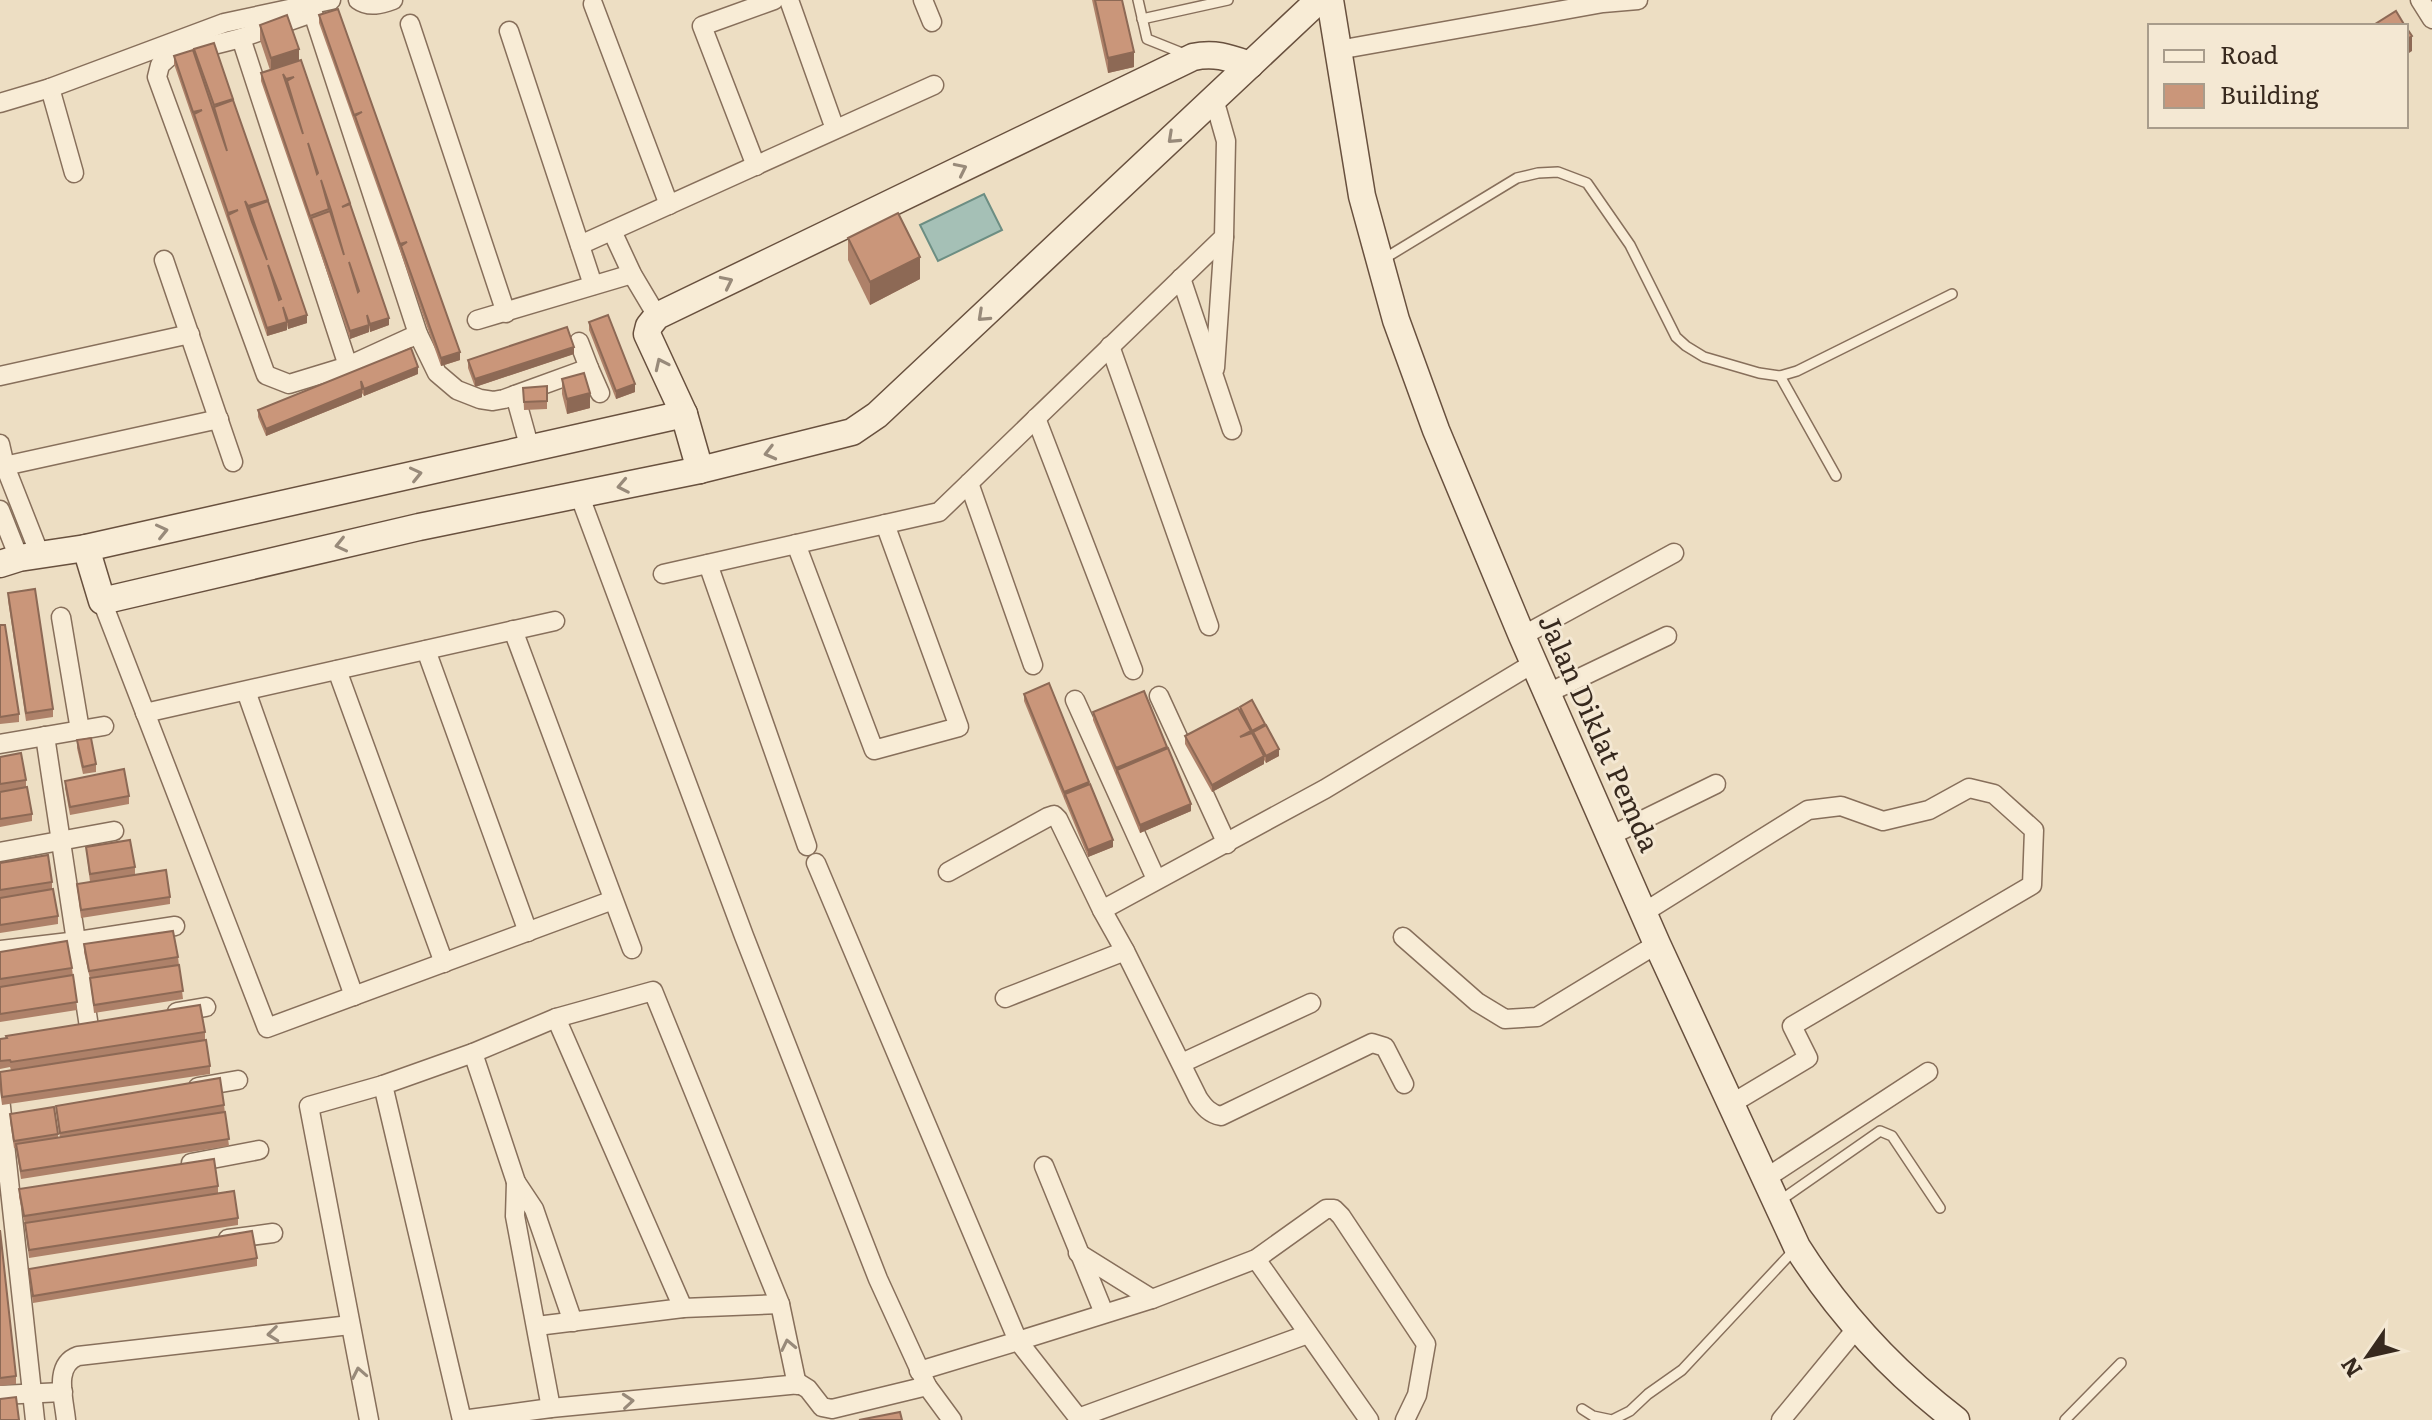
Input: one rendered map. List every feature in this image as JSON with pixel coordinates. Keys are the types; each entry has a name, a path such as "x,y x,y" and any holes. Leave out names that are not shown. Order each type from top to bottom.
{"street":[{"path":"331,0 241,38 170,56 160,65 157,77 266,375 289,384 348,366 418,334"},
{"path":"358,0 380,5 393,0"},
{"path":"756,166 702,26 774,0"},
{"path":"789,0 835,129"},
{"path":"923,0 932,22"},
{"path":"100,596 579,494 698,464 852,432 877,415 1319,0"},
{"name":"Jalan Diklat Pemda","path":"1330,0 1362,196 1396,320 1436,430 1643,913 1797,1247 1856,1329 1883,1357 1956,1420"},
{"path":"1338,50 1603,3 1638,0"},
{"path":"2420,0 2432,19"},
{"path":"593,4 669,205"},
{"path":"0,103 50,88 224,23 311,8"},
{"path":"311,8 418,334 437,373 457,390 493,401 589,368"},
{"path":"410,24 506,313"},
{"path":"509,31 593,285"},
{"path":"241,38 348,366"},
{"path":"698,464 685,419 647,334 657,316 1193,57 1207,54 1223,56 1250,65"},
{"path":"580,245 934,85"},
{"path":"50,88 74,173"},
{"path":"1214,99 1226,141 1224,237 1215,378"},
{"path":"612,231 632,274 657,316"},
{"path":"663,574 939,512 1224,237"},
{"path":"164,260 233,462"},
{"path":"477,320 632,274"},
{"path":"1181,278 1232,430"},
{"path":"0,376 190,334"},
{"path":"579,342 600,393"},
{"path":"1110,346 1209,626"},
{"path":"515,395 530,449"},
{"path":"1036,418 1133,670"},
{"path":"2,466 219,419"},
{"path":"20,559 88,554 530,449 685,419"},
{"path":"0,444 20,559"},
{"path":"969,483 1033,665"},
{"path":"579,494 755,965 878,1279 923,1378 952,1420"},
{"path":"0,510 20,559"},
{"path":"796,544 874,750 959,727 885,524"},
{"path":"1522,636 1674,553"},
{"path":"88,554 100,596 267,1028 613,900"},
{"path":"708,564 807,846"},
{"path":"61,617 80,730"},
{"path":"145,713 555,621"},
{"path":"513,630 632,949"},
{"path":"1548,693 1667,636"},
{"path":"426,650 528,932"},
{"path":"1102,910 1325,789 1534,663"},
{"path":"337,670 444,963"},
{"path":"246,691 354,996"},
{"path":"1159,696 1227,844"},
{"path":"1075,700 1156,879"},
{"path":"0,744 104,726"},
{"path":"45,736 89,1026"},
{"path":"1610,836 1716,784"},
{"path":"1643,913 1808,810 1841,806 1883,821 1929,810 1969,788 1994,794 2034,830 2032,885 1792,1026 1808,1058 1731,1104"},
{"path":"948,872 1054,815 1205,1107 1221,1116 1372,1043 1385,1047 1404,1084"},
{"path":"0,852 114,831"},
{"path":"816,863 1018,1341 1079,1419 1308,1334"},
{"path":"0,950 175,926"},
{"path":"1403,937 1477,1002 1505,1019 1537,1017 1657,944"},
{"path":"1005,998 1125,951"},
{"path":"369,1420 309,1106 383,1085 473,1053 556,1018 653,991 780,1304 797,1385"},
{"path":"1182,1063 1311,1003"},
{"path":"162,1015 206,1007"},
{"path":"556,1018 683,1308"},
{"path":"473,1053 516,1182 534,1209 573,1322"},
{"path":"1766,1178 1928,1072"},
{"path":"176,1091 238,1080"},
{"path":"383,1085 462,1420 551,1408 797,1385 805,1386 820,1406 827,1409 923,1378 1018,1341 1152,1299 1256,1259 1326,1209 1334,1209 1341,1216 1426,1344 1417,1395 1405,1420"},
{"path":"0,1098 7,1120 27,1269 35,1420"},
{"path":"166,1168 259,1150"},
{"path":"1044,1166 1104,1313"},
{"path":"516,1182 515,1216 551,1408"},
{"path":"214,1241 273,1233"},
{"path":"1078,1253 1152,1299"},
{"path":"1256,1259 1367,1416 1345,1420"},
{"path":"537,1326 683,1308 780,1304"},
{"path":"66,1420 64,1364 78,1356 350,1325"},
{"path":"1781,1420 1856,1329"},
{"path":"0,1395 63,1392"}],"lane":[{"path":"1138,0 1147,39 1193,57"},
{"path":"1142,19 1228,0"},
{"path":"1381,261 1517,178 1558,172 1587,183 1630,245 1676,337 1704,357 1780,376 1797,371 1952,294"},
{"path":"1780,376 1836,476"},
{"path":"1778,1202 1880,1131 1892,1136 1940,1208"},
{"path":"1582,1409 1593,1416 1612,1420 1630,1411 1682,1370 1797,1247"},
{"path":"2065,1420 2121,1363"}],"shaded area":[{"path":"984,194 1002,230 938,261 920,225"}],"building":[{"path":"1095,0 1122,0 1134,52 1108,58"},
{"path":"338,9 460,352 441,358 401,246 407,242 400,244 355,116 362,112 354,115 319,15"},
{"path":"2396,11 2404,24 2375,24"},
{"path":"287,15 299,49 271,58 260,25"},
{"path":"214,43 233,99 214,105 194,49"},
{"path":"193,50 227,151 214,107 233,100 268,200 248,206 245,201 252,222 267,260 249,208 268,201 307,315 288,321 283,307 287,322 267,328 228,215 238,210 228,213 194,114 202,110 193,112 174,56","holes":["268,265 281,299 279,300"]},
{"path":"301,60 350,203 342,207 350,204 389,318 370,324 367,315 369,325 350,331 311,218 330,211 344,255 321,180 329,209 310,216 261,73","holes":["283,74 286,79 294,77 287,81 303,134"]},
{"path":"898,213 920,257 870,282 848,238"},
{"path":"608,315 635,384 616,391 589,322"},
{"path":"567,327 574,347 475,379 468,360"},
{"path":"411,348 418,367 364,389 361,381 362,389 266,429 258,410"},
{"path":"584,373 590,393 567,399 562,379"},
{"path":"547,386 547,401 524,402 523,388"},
{"path":"35,589 53,709 26,713 8,593"},
{"path":"0,625 5,625 19,714 0,717"},
{"path":"1049,683 1089,782 1064,792 1024,694"},
{"path":"1144,691 1167,747 1116,768 1093,712"},
{"path":"1252,700 1265,724 1252,731 1240,707"},
{"path":"1238,708 1251,731 1240,737 1252,733 1264,756 1212,785 1185,736"},
{"path":"1266,725 1279,749 1266,756 1253,732"},
{"path":"91,738 96,764 83,767 77,740"},
{"path":"1168,748 1191,804 1140,825 1117,770"},
{"path":"21,753 26,780 0,784 0,757"},
{"path":"124,769 129,796 70,807 65,781"},
{"path":"1090,784 1113,840 1088,850 1065,794"},
{"path":"27,787 32,814 0,819 0,792"},
{"path":"130,840 135,867 90,874 86,847"},
{"path":"48,855 52,882 0,890 0,863"},
{"path":"166,870 170,897 81,910 77,884"},
{"path":"53,889 58,916 0,925 0,898"},
{"path":"173,931 178,957 89,971 84,944"},
{"path":"67,941 72,968 0,979 0,952"},
{"path":"179,965 183,991 94,1005 90,978"},
{"path":"73,975 77,1002 0,1014 0,987"},
{"path":"200,1005 205,1032 11,1062 0,1061 0,1039 6,1036"},
{"path":"206,1040 210,1066 2,1097 0,1072"},
{"path":"220,1078 224,1105 60,1133 56,1106"},
{"path":"54,1107 58,1134 14,1141 10,1114"},
{"path":"225,1112 229,1139 21,1171 16,1144"},
{"path":"214,1159 218,1186 24,1216 19,1189"},
{"path":"234,1191 238,1218 29,1250 25,1223"},
{"path":"0,1230 16,1376 0,1378"},
{"path":"252,1231 257,1258 33,1296 29,1269"},
{"path":"16,1397 19,1420 0,1420 0,1399"},
{"path":"900,1412 902,1420 859,1420"}]}
